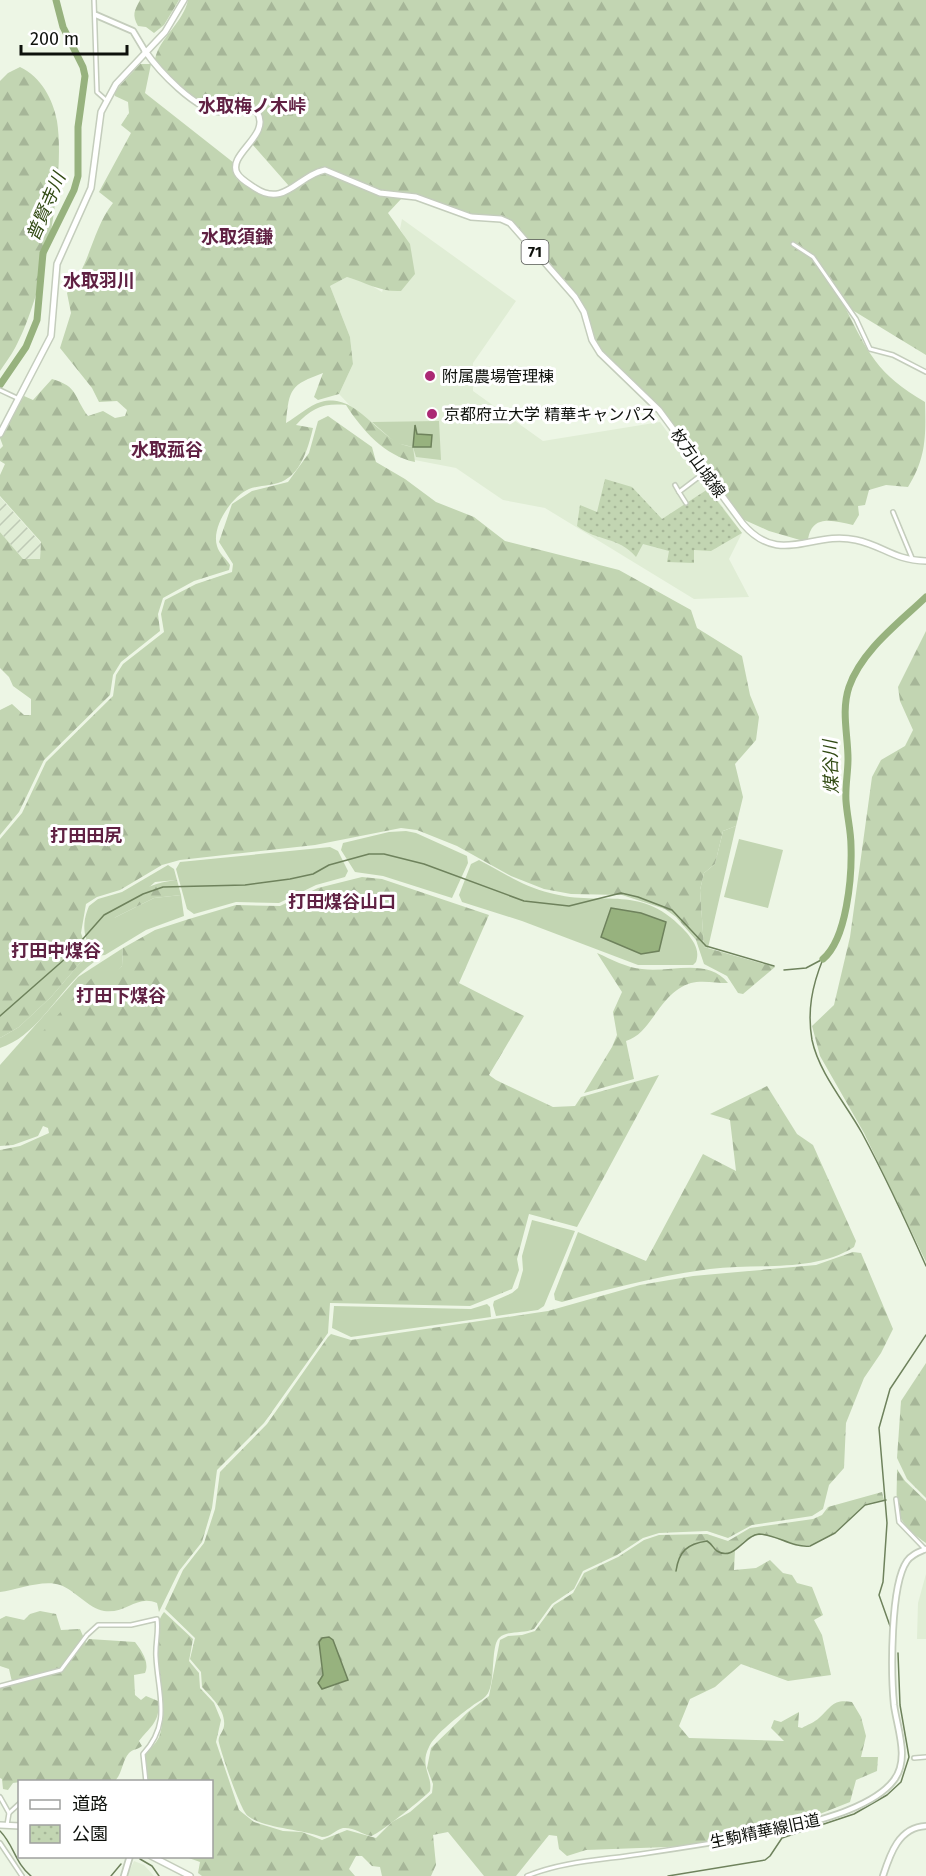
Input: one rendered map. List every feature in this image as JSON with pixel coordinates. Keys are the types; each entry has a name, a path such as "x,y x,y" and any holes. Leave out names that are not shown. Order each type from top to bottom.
{"main road":[{"path":"0,434 51,336 57,264 92,182 97,131 106,100 145,51 165,32 184,0"},
{"name":"枚方山城線","path":"145,51 159,71 209,109 223,112 251,109 257,112 260,119 259,128 238,160 236,169 239,176 264,194 275,195 285,192 325,170 380,193 418,197 471,217 501,219 510,223 575,297 584,312 592,340 600,353 659,410 751,533 768,544 786,546 854,539 895,557 926,561"},
{"path":"3,1825 18,1826"},
{"path":"153,1858 190,1876"}],"street":[{"path":"94,0 97,92 106,100"},
{"path":"96,15 133,31 145,51"},
{"path":"793,244 813,257 856,319 870,349 893,355 926,372"},
{"path":"0,390 19,399"},
{"path":"679,492 704,473"},
{"path":"675,485 686,503"},
{"path":"893,512 912,560"},
{"path":"896,1499 896,1512 901,1525 926,1550"},
{"name":"生駒精華線旧道","path":"527,1876 549,1868 584,1861 727,1842 783,1830 849,1809 877,1794 896,1777 902,1756 894,1696 892,1641 902,1571 912,1556 926,1550"},
{"path":"0,1686 61,1670 87,1635 99,1625 131,1625 157,1619 155,1656 161,1714 158,1736 143,1754 146,1780"},
{"path":"914,1758 926,1757"},
{"path":"0,1797 9,1813"},
{"path":"3,1825 9,1813 18,1805"},
{"path":"883,1876 902,1836 915,1828 926,1826"},
{"path":"0,1843 22,1876"},
{"path":"124,1876 130,1858"}],"shaded area":[{"name":"京都府立大学 精華キャンパス","path":"402,219 516,301 473,363 473,391 543,441 660,422 742,533 729,559 749,597 694,599 545,508 503,500 456,468 399,457 339,394 353,364 350,337 330,286 347,277 367,283 382,292 404,236 400,229"},
{"path":"415,425 417,434 432,435 431,447 413,447"},
{"path":"0,497 41,543 40,559 23,559 0,532"},
{"path":"611,908 641,913 666,922 659,951 641,954 601,937"},
{"path":"926,1574 926,1639 917,1639 918,1603"},
{"path":"329,1637 333,1640 348,1680 322,1689 318,1683 323,1675 319,1642 322,1638"},
{"path":"134,1861 144,1865 154,1876 127,1876"}],"green space":[{"path":"140,0 179,0 164,25 154,33 146,27 138,26 136,22 134,13"},
{"path":"188,0 926,0 926,355 844,305 860,336 885,372 895,382 925,402 922,457 908,487 886,485 869,490 865,505 858,506 859,515 853,525 831,521 819,522 810,531 808,540 769,531 740,518 710,486 681,439 639,388 602,351 592,336 587,316 511,221 500,216 476,216 424,197 380,191 323,168 289,186 252,144 262,126 259,111 250,107 222,109 214,107 184,90 166,74 155,59"},
{"path":"140,64 151,64 145,93 234,163 236,178 251,189 272,196 281,195 323,172 379,195 402,198 388,213 410,244 415,274 401,291 380,289 347,277 330,286 350,337 353,364 339,394 318,400 314,397 323,373 298,385 291,395 286,423 321,402 334,401 346,404 389,437 401,444 413,447 415,462 394,454 375,441 346,405 324,406 302,419 296,425 313,428 307,450 296,470 281,482 249,489 242,493 230,505 220,521 216,538 217,546 230,565 229,570 194,581 163,598 158,614 160,631 121,662 113,675 110,695 44,760 19,812 0,835 0,710 12,704 24,715 31,715 31,699 13,686 9,677 0,668 0,532 23,559 40,559 41,542 0,496 0,475 5,464 0,461 0,449 3,446 0,438 24,396 33,400 52,379 71,389 88,416 103,411 115,418 125,416 127,410 117,401 99,402 92,388 60,348 71,313 67,293 81,271 100,225 113,203 99,192 131,133 121,125 129,113 128,102 115,96 114,92"},
{"path":"20,67 40,83 52,105 57,121 58,174 50,237 35,299 15,348 0,371 0,81 8,73"},
{"path":"328,416 372,447 376,462 405,479 436,502 474,517 505,541 619,570 691,610 697,628 742,656 750,695 759,717 756,740 735,764 743,797 736,826 723,831 715,864 704,873 700,890 704,947 775,967 743,994 738,993 727,976 704,964 696,940 676,917 665,909 622,895 571,894 544,889 511,876 457,846 417,830 401,828 315,845 180,860 162,865 120,890 97,897 86,904 81,933 85,945 93,955 80,963 51,997 19,1027 0,1038 0,839 22,813 46,762 113,696 116,675 123,664 164,632 161,614 165,600 196,584 232,572 233,564 219,542 232,504 252,491 288,482 309,453 318,421"},
{"path":"439,421 441,460 416,457 413,447 396,443 372,422"},
{"path":"605,479 632,487 662,519 708,489 742,533 711,551 694,550 694,563 667,562 669,551 643,544 636,557 615,542 593,535 577,526 580,505 597,512"},
{"path":"926,631 926,1262 864,1133 820,1056 812,1026 834,1005 850,937 872,777 881,760 905,746 913,730 900,701 898,687"},
{"path":"736,826 708,948 704,947 700,890 704,873 715,864 723,831"},
{"path":"389,832 416,833 467,856 468,863 452,898 383,876 355,872 341,850 343,843"},
{"path":"739,839 783,850 768,908 724,897"},
{"path":"330,847 338,851 348,871 345,877 316,885 279,903 236,902 194,914 187,909 176,869 180,862"},
{"path":"479,860 522,883 550,893 570,897 638,901 654,907 670,917 690,936 697,950 696,962 693,965 638,965 522,921 462,902 459,895 471,864"},
{"path":"168,865 174,869 177,880 155,882 114,918 154,898 181,895 184,916 146,930 105,955 97,956 86,938 84,926 89,906 98,899 122,892"},
{"path":"362,877 382,879 489,915 459,983 524,1016 489,1075 496,1080 553,1107 575,1106 581,1097 659,1075 577,1227 529,1214 517,1259 519,1270 512,1289 470,1306 330,1303 328,1333 264,1423 217,1470 212,1508 202,1542 179,1571 159,1612 157,1603 150,1601 138,1602 119,1610 104,1611 92,1606 66,1587 53,1583 0,1592 0,1150 20,1146 49,1133 48,1128 43,1126 38,1136 13,1145 0,1146 0,1091 3,1075 98,971 111,975 122,966 123,948 155,930 236,905 280,906 318,888"},
{"path":"177,880 181,895 154,898 114,918 111,913 141,890"},
{"path":"123,948 122,966 0,1091 0,1065 78,977"},
{"path":"597,953 636,968 710,970 720,975 728,983 695,982 680,988 663,1004 643,1030 626,1041 634,1079 584,1093 617,1035 613,1012 622,992"},
{"path":"93,955 94,962 27,1032 14,1042 0,1048 0,1038 19,1027 51,997 80,963"},
{"path":"767,1086 797,1134 813,1145 856,1241 854,1247 821,1261 784,1266 710,1269 635,1283 562,1302 555,1300 554,1294 578,1232 646,1261 703,1154 736,1171 730,1120 710,1114"},
{"path":"532,1220 575,1231 544,1306 538,1310 496,1316 494,1301 518,1288 523,1270 522,1256"},
{"path":"853,1252 861,1253 893,1329 881,1353 864,1378 846,1423 844,1468 829,1485 823,1509 812,1516 752,1525 728,1538 707,1531 659,1533 643,1538 617,1555 583,1571 574,1589 552,1604 534,1629 506,1634 499,1638 495,1648 488,1694 448,1725 429,1747 425,1760 430,1791 374,1835 343,1828 322,1837 272,1826 248,1816 236,1793 219,1743 224,1726 223,1715 217,1704 202,1687 201,1672 190,1659 195,1638 165,1609 183,1570 204,1543 215,1509 220,1472 267,1424 331,1334 351,1340 548,1311 640,1285 693,1276 816,1265"},
{"path":"487,1304 490,1307 491,1317 351,1337 332,1328 334,1306 471,1309"},
{"path":"926,1363 926,1498 907,1479 897,1458 901,1401"},
{"path":"897,1469 905,1481 926,1501 926,1543 907,1527 898,1512"},
{"path":"882,1492 884,1500 865,1504 834,1533 810,1545 788,1543 763,1535 754,1536 735,1550 734,1570 756,1568 770,1560 783,1573 792,1575 797,1583 812,1587 823,1615 814,1620 822,1635 831,1675 788,1681 741,1664 715,1687 690,1699 679,1726 689,1738 784,1741 771,1728 774,1720 781,1722 799,1712 798,1727 802,1728 836,1703 852,1702 861,1717 866,1736 861,1757 878,1757 877,1771 856,1780 850,1802 787,1827 694,1846 586,1850 567,1856 559,1849 557,1836 549,1835 516,1876 484,1876 448,1832 433,1835 436,1865 431,1876 382,1876 380,1867 372,1866 362,1856 356,1856 349,1869 355,1876 202,1876 198,1873 200,1862 189,1858 213,1858 213,1780 147,1780 144,1755 158,1740 162,1723 157,1637 159,1623 164,1612 193,1639 189,1661 199,1673 200,1688 214,1703 221,1720 216,1742 239,1810 254,1822 283,1831 302,1832 322,1840 347,1830 376,1838 392,1822 410,1812 432,1793 433,1784 427,1768 431,1748 468,1712 489,1696 500,1640 508,1636 535,1631 554,1605 573,1593 584,1573 618,1557 644,1540 659,1535 707,1534 728,1541 750,1528 813,1519 822,1515 828,1507"},
{"path":"40,1611 56,1614 61,1630 80,1629 86,1643 89,1639 135,1642 144,1656 145,1673 134,1675 135,1695 141,1700 146,1696 158,1701 158,1714 154,1723 139,1741 142,1746 129,1753 116,1780 18,1780 8,1790 3,1789 0,1778 0,1687 12,1682 9,1669 0,1666 0,1619 6,1616 24,1620 30,1614"}],"waterway":[{"name":"普賢寺川","path":"0,385 26,347 37,320 43,253 74,190 78,176 78,127 85,76 83,67 63,27 56,0"},
{"name":"煤谷川","path":"823,959 838,937 849,890 851,846 846,801 848,759 845,714 849,687 872,649 926,597"},
{"path":"0,1016 66,958 104,915 143,894 163,887 245,885 290,879 313,874 329,865 369,854 384,854 424,864 524,901 569,906 621,893 638,897 672,910 706,946 774,966"},
{"path":"823,959 813,989 810,1009 812,1040 816,1052 827,1076 871,1149 926,1266"},
{"path":"784,970 806,968 823,959"},
{"path":"890,1626 879,1595 883,1582 887,1523 879,1428 890,1389 926,1335"},
{"path":"676,1571 679,1558 694,1544 707,1541 717,1551 729,1553 754,1535 759,1534 797,1545 810,1546 835,1533 865,1505 886,1500"},
{"path":"668,1876 765,1860 782,1838 854,1814 887,1795 901,1782 909,1757 900,1705 898,1653"},
{"path":"0,1831 21,1865 31,1876"},
{"path":"140,1859 152,1866 159,1876"},
{"path":"111,1876 121,1864"}],"place":[{"name":"附属農場管理棟","path":"430,376"},
{"name":"京都府立大学 精華キャンパス","path":"432,414"}],"district":[{"name":"水取梅ノ木峠","path":"252,106"},
{"name":"水取須鎌","path":"237,237"},
{"name":"水取羽川","path":"99,281"},
{"name":"水取菰谷","path":"167,450"},
{"name":"打田田尻","path":"86,836"},
{"name":"打田煤谷山口","path":"342,902"},
{"name":"打田中煤谷","path":"56,951"},
{"name":"打田下煤谷","path":"121,996"}]}
